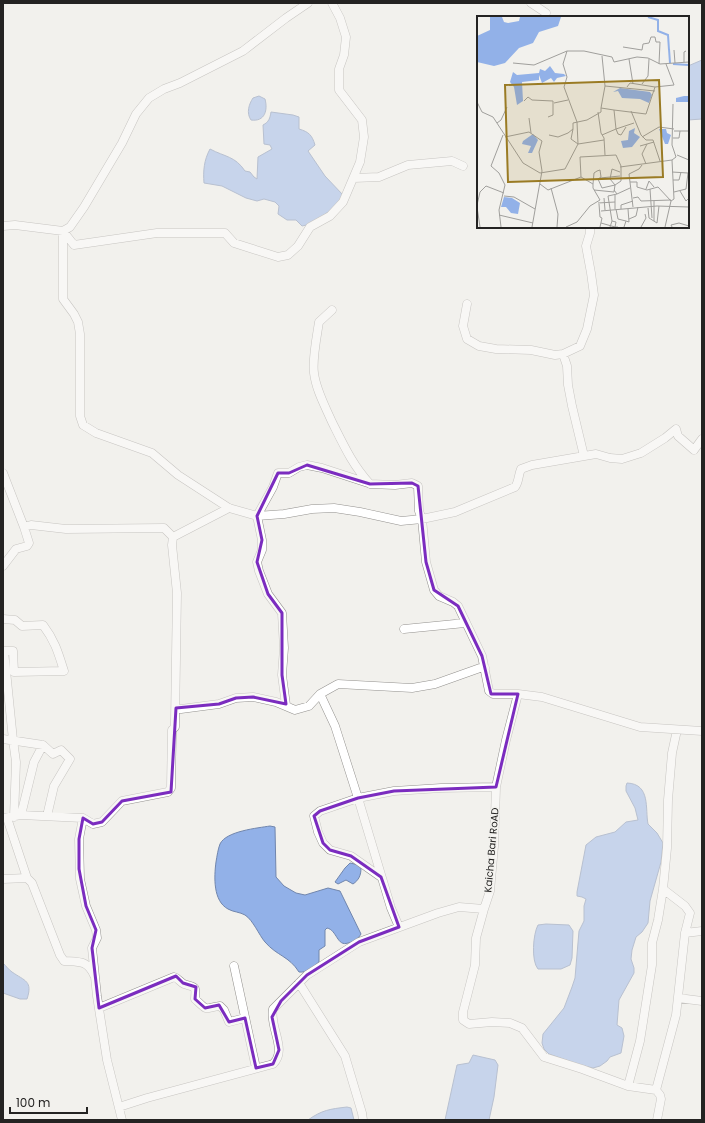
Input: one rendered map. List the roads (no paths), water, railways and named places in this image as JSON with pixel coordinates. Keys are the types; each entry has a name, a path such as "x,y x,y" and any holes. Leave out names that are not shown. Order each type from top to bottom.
{"street":[{"path":"3,226 16,225 63,231 70,227 84,207 122,143 136,114 150,98 164,89 180,83 243,51 308,3"},
{"path":"63,231 74,245 157,233 225,233 234,244 278,257 288,255 298,246 310,227 330,216 343,202 360,162 364,137 362,120 339,90 339,69 344,55 346,37 340,18 332,3"},
{"path":"531,3 546,14"},
{"path":"354,178 379,177 408,165 452,161 463,166"},
{"path":"467,304 463,326 467,339 479,346 496,349 531,350 555,355 563,354 580,346 587,329 594,295 586,246 590,228"},
{"path":"63,231 63,299 78,322 80,334 80,416 83,425 96,433 152,453 178,474 229,508 257,516 284,514 312,509 334,508 401,521 422,519 455,512 515,487 518,483 518,476 521,469 532,465 596,454 610,458 622,459 641,453 665,438 676,429 678,436 694,450 702,439"},
{"path":"332,310 319,322 314,372 322,401 344,448 360,474 370,484"},
{"path":"563,354 567,366 568,385 572,406 584,456"},
{"path":"286,705 282,674 284,648 282,613 268,594 259,571 257,562 262,550 262,540 257,516 273,487 278,473 289,473 299,466 307,465 322,468 370,484 394,485 412,483 418,486 419,511 422,519 426,562 434,590 439,596 453,602 458,606 482,656 486,668 488,686 493,694 518,694 548,699 640,727 702,731"},
{"path":"3,473 29,543 27,546 16,550 3,566"},
{"path":"173,537 229,508"},
{"path":"24,527 31,525 66,530 164,528 173,537"},
{"path":"11,817 46,816 83,818 92,824 102,822 122,801 168,792 171,788 172,730 175,727 176,722 177,593 172,545 173,537"},
{"path":"3,619 15,620 22,626 42,625 52,636 64,671 14,672 13,652 4,651 12,740 16,762 11,817 27,878 32,883 60,956 64,961 82,962 90,966 95,978"},
{"path":"404,629 465,623"},
{"path":"176,708 181,709 219,704 236,698 253,697 286,705 295,710 309,706 320,694 338,684 412,688 435,684 480,668 486,668"},
{"path":"320,694 335,726 381,877 399,927"},
{"name":"Kaicha Bari RoAD","path":"518,694 496,787 494,846 490,891 476,938 475,965 463,1012 463,1020 469,1024 492,1022 510,1023 522,1028 544,1057 628,1086 656,1090"},
{"path":"628,1086 640,1041 652,965 652,943 658,920 663,889 667,848 668,800 672,753 677,730"},
{"path":"3,739 43,745 53,754 61,750 70,759 54,786 46,816"},
{"path":"11,817 34,762 43,745"},
{"path":"381,877 351,856 330,850 323,843 318,832 314,816 320,811 358,798 394,791 496,787"},
{"path":"83,818 78,839 79,869 86,906 96,930 97,938 92,948 99,1008 107,1060 122,1120"},
{"path":"3,879 27,878"},
{"path":"657,1120 661,1099 656,1090 676,1015 685,933 690,913 685,906 663,889"},
{"path":"119,1107 273,1064 277,1060 279,1050 272,1017 273,1009 307,975 359,942 399,927 459,907 484,909"},
{"path":"685,933 702,931"},
{"path":"234,966 256,1068"},
{"path":"99,1008 174,977 178,978 183,983 193,986 196,989 195,999 205,1008 211,1009 220,1006 224,1010 229,1022 245,1018"},
{"path":"299,983 346,1056 363,1120"},
{"path":"678,998 702,1001"}],"water":[{"path":"702,60 702,119 689,120 689,66"},
{"path":"259,96 265,99 266,111 260,119 251,120 248,112 249,106 253,98"},
{"path":"271,112 299,117 299,129 310,134 315,145 308,151 325,176 343,195 334,208 311,224 302,226 296,220 287,220 278,214 279,206 275,202 264,199 257,201 246,198 222,186 204,183 204,166 210,149 237,162 245,171 250,172 257,179 258,157 272,149 270,145 264,144 263,125 269,120"},
{"path":"627,783 635,784 643,792 648,824 657,833 663,843 661,862 650,901 648,923 642,932 636,937 632,950 631,959 634,973 619,1000 617,1025 622,1028 624,1036 621,1053 610,1057 600,1066 593,1068 549,1054 544,1049 542,1043 543,1034 564,1008 575,978 579,931 584,921 584,906 586,899 577,896 577,892 586,845 596,837 615,832 626,822 638,820 635,808 626,791"},
{"path":"270,826 275,827 276,877 284,886 296,893 305,895 328,888 340,891 361,934 354,941 344,944 339,941 330,929 327,928 325,930 325,946 319,950 319,962 305,972 299,972 287,959 269,947 248,917 228,909 223,905 217,895 215,881 216,862 219,846 223,840 235,833"},
{"path":"350,863 359,865 361,868 357,881 353,884 346,880 338,884 335,882 345,868"},
{"path":"538,925 569,925 573,931 572,958 570,965 561,969 538,969 534,960 536,929"},
{"path":"3,963 11,971 27,982 29,993 27,999 20,999 3,993"},
{"path":"473,1055 495,1060 498,1065 494,1097 489,1120 445,1120 457,1065 469,1063"},
{"path":"347,1107 351,1108 354,1120 308,1120 326,1110"}]}
